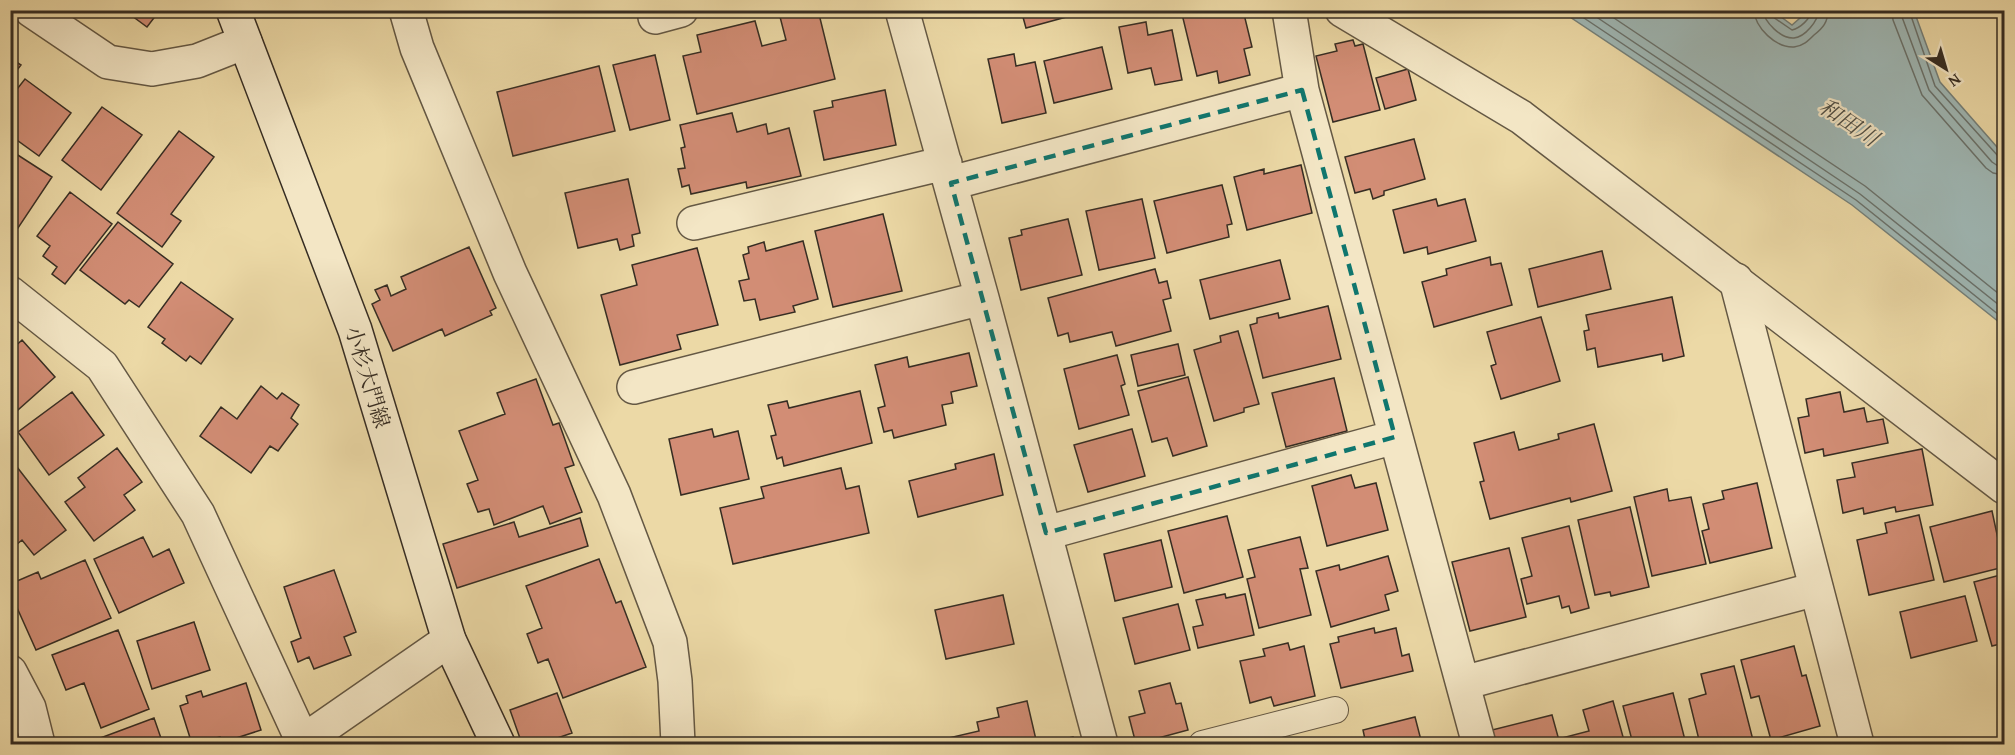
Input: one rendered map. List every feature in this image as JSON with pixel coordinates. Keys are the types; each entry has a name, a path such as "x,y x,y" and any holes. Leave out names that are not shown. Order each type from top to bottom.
{"street":[{"path":"31,10 108,62 152,69 197,61 245,42"},
{"name":"小杉大門線","path":"233,10 354,330 449,640 498,744"},
{"path":"406,10 417,48 510,273 614,495 670,642 675,681 678,744"},
{"path":"902,10 1046,533 1101,744"},
{"path":"1289,10 1302,90 1479,744"},
{"path":"1342,10 1521,117 2004,488"},
{"path":"694,224 948,173 1302,90"},
{"path":"1736,280 1857,744"},
{"path":"10,293 102,366 198,514 301,743 449,640"},
{"path":"634,387 982,298"},
{"path":"1046,533 1395,437"},
{"path":"1463,684 1816,589"},
{"path":"10,672 29,708 38,744"}],"lane":[{"path":"1202,744 1335,710"}],"highlighted area":[{"path":"1302,90 1395,437 1046,533 951,183"}],"water":[{"name":"和田川","path":"1561,11 1773,11 1792,25 1808,11 1914,11 1940,82 2004,155 2004,326 1852,205"}],"building":[{"path":"124,10 160,10 147,27"},
{"path":"788,10 818,10 835,79 697,114 683,56 701,52 697,35 755,21 762,46 786,40 779,13"},
{"path":"1021,10 1092,10 1026,28"},
{"path":"1181,10 1243,10 1252,47 1244,49 1250,75 1219,83 1217,71 1197,76"},
{"path":"1146,22 1148,35 1172,30 1182,80 1155,85 1151,68 1128,73 1119,27"},
{"path":"1353,40 1355,46 1363,44 1380,110 1333,122 1316,56 1337,51 1335,44"},
{"path":"1102,47 1112,89 1054,103 1044,61"},
{"path":"1014,54 1016,66 1035,62 1046,113 1002,123 988,59"},
{"path":"655,55 670,120 630,130 613,65"},
{"path":"10,58 21,65 10,79"},
{"path":"599,66 615,131 513,156 497,92"},
{"path":"1408,69 1416,100 1385,109 1376,78"},
{"path":"25,79 71,113 39,156 10,135 10,98"},
{"path":"885,90 896,145 824,160 814,111 833,107 832,101"},
{"path":"102,107 142,135 101,190 62,160"},
{"path":"732,113 737,132 766,124 768,134 789,128 801,176 747,188 746,182 691,194 689,185 682,187 678,169 685,168 681,148 685,147 680,125"},
{"path":"179,131 214,157 171,214 181,221 162,247 117,213"},
{"path":"1414,139 1425,179 1384,191 1384,195 1373,199 1370,189 1355,193 1345,157"},
{"path":"10,150 52,177 18,228 10,222"},
{"path":"1301,165 1312,213 1247,230 1234,177 1264,169 1264,174"},
{"path":"628,179 640,233 632,235 634,246 620,250 617,239 578,248 565,193"},
{"path":"1222,185 1232,224 1227,225 1229,237 1167,253 1154,201"},
{"path":"70,192 112,224 65,284 52,274 57,267 43,256 50,246 37,236"},
{"path":"1142,199 1155,258 1099,270 1086,211"},
{"path":"1436,199 1438,206 1465,199 1476,241 1428,254 1427,247 1404,253 1393,210"},
{"path":"883,214 902,291 833,307 815,231"},
{"path":"1068,219 1082,275 1021,290 1009,238 1022,235 1021,230"},
{"path":"118,222 173,264 139,307 129,300 125,304 80,270"},
{"path":"803,241 818,299 793,306 795,312 760,320 755,299 744,301 739,281 749,279 743,255 749,253 748,247 764,242 766,251"},
{"path":"469,247 496,308 490,311 492,315 445,336 442,329 393,351 372,304 380,300 375,290 387,285 391,296 406,289 401,277"},
{"path":"697,248 718,325 677,335 681,349 620,365 601,295 637,285 632,265"},
{"path":"1602,251 1611,289 1538,307 1529,269"},
{"path":"1490,257 1491,265 1501,263 1512,305 1434,327 1422,282 1447,275 1446,269"},
{"path":"1280,260 1290,299 1210,319 1200,280"},
{"path":"1155,269 1159,283 1167,281 1171,298 1163,300 1171,331 1116,346 1112,332 1070,342 1068,333 1058,336 1048,298"},
{"path":"181,282 233,319 201,364 190,356 186,361 162,343 165,339 148,327"},
{"path":"1672,297 1684,356 1663,361 1662,354 1598,367 1595,348 1587,350 1584,331 1589,330 1586,315"},
{"path":"1328,306 1341,359 1263,378 1250,325 1257,323 1257,318 1278,313 1279,318"},
{"path":"1541,317 1560,381 1501,399 1491,366 1496,364 1487,332"},
{"path":"1238,331 1259,404 1244,408 1244,412 1214,421 1194,350 1221,342 1220,336"},
{"path":"22,340 55,377 10,417 10,351"},
{"path":"1178,344 1185,375 1138,386 1131,355"},
{"path":"969,353 977,386 951,392 953,403 942,405 946,425 894,438 892,430 884,432 878,408 885,406 875,365 907,357 909,367"},
{"path":"1117,355 1125,384 1121,386 1129,415 1079,429 1064,369"},
{"path":"1188,377 1207,446 1173,456 1167,438 1152,442 1138,391"},
{"path":"1334,378 1347,431 1286,447 1272,393"},
{"path":"536,379 553,425 559,423 574,465 565,468 582,512 550,524 543,506 494,525 489,509 478,512 467,484 478,480 459,431 505,414 497,393"},
{"path":"261,386 277,399 282,393 299,405 291,418 298,424 278,451 270,446 251,473 200,436 221,407 237,419"},
{"path":"860,391 872,443 784,466 782,457 777,459 771,436 776,435 768,405 787,401 789,408"},
{"path":"72,392 104,435 49,475 18,432"},
{"path":"1840,392 1844,412 1864,408 1867,422 1883,419 1888,443 1824,456 1823,449 1805,453 1798,418 1809,416 1806,399"},
{"path":"1594,424 1612,491 1571,502 1570,498 1490,519 1480,482 1484,481 1474,443 1514,432 1519,450 1559,439 1558,434"},
{"path":"712,429 714,437 738,431 749,479 681,495 669,439"},
{"path":"1132,429 1145,476 1088,492 1074,445"},
{"path":"117,448 142,482 124,495 135,510 94,541 65,502 85,487 78,478"},
{"path":"1922,449 1933,505 1896,512 1895,507 1864,514 1863,508 1843,513 1837,480 1855,477 1852,463"},
{"path":"994,454 1003,495 918,517 909,481 956,469 955,464"},
{"path":"17,467 66,530 34,555 22,540 10,550 10,473"},
{"path":"841,468 846,489 859,486 869,533 733,564 720,508 764,498 761,487"},
{"path":"1351,475 1355,488 1376,483 1388,530 1327,546 1312,486"},
{"path":"1757,483 1772,548 1710,563 1702,531 1709,529 1703,504 1724,499 1722,491"},
{"path":"1667,489 1669,501 1691,497 1706,564 1652,576 1634,497"},
{"path":"1630,507 1649,587 1611,596 1610,592 1595,595 1578,520"},
{"path":"1992,511 2004,567 1944,582 1930,527"},
{"path":"1919,515 1934,580 1869,595 1857,540 1887,533 1885,523"},
{"path":"1227,516 1243,577 1184,593 1168,531"},
{"path":"580,518 588,546 457,588 443,544 514,522 519,537"},
{"path":"1569,526 1589,608 1571,613 1569,606 1562,608 1559,596 1527,604 1521,579 1532,576 1522,538"},
{"path":"143,537 153,557 169,549 184,583 119,613 94,559"},
{"path":"1300,537 1308,568 1300,569 1311,615 1259,628 1247,579 1255,577 1248,550"},
{"path":"1161,540 1172,587 1115,601 1104,554"},
{"path":"1509,548 1526,617 1470,631 1452,562"},
{"path":"1388,556 1398,591 1385,595 1389,610 1331,627 1316,571 1339,565 1340,570"},
{"path":"599,559 616,603 621,601 646,667 563,698 548,659 538,663 527,634 542,628 526,586"},
{"path":"85,560 111,618 36,650 10,592 10,584 38,572 41,579"},
{"path":"334,570 356,632 344,637 351,655 314,669 309,657 298,662 291,642 301,638 284,587"},
{"path":"2004,574 2004,643 1992,646 1974,582"},
{"path":"1225,594 1226,598 1245,594 1254,635 1198,648 1193,627 1203,625 1196,600"},
{"path":"1003,595 1014,644 946,659 935,610"},
{"path":"1965,596 1977,641 1911,658 1900,612"},
{"path":"1178,604 1190,650 1135,664 1123,618"},
{"path":"194,622 210,670 152,689 137,641"},
{"path":"1374,628 1375,633 1396,628 1402,656 1409,654 1413,671 1341,688 1330,644 1339,642 1338,637"},
{"path":"118,630 149,709 101,728 84,683 66,690 52,655"},
{"path":"1288,643 1290,650 1304,646 1315,696 1274,706 1271,697 1250,703 1240,661 1265,656 1263,649"},
{"path":"1794,646 1802,676 1806,675 1820,726 1771,740 1759,696 1751,698 1741,660"},
{"path":"1734,666 1754,744 1700,744 1689,699 1706,694 1701,674"},
{"path":"246,683 261,730 221,743 220,737 192,744 180,706 188,703 186,696 201,691 203,697"},
{"path":"1170,683 1176,704 1181,703 1188,730 1136,744 1129,717 1145,713 1139,691"},
{"path":"557,693 572,733 540,744 522,744 510,710"},
{"path":"1673,693 1686,744 1633,744 1623,706"},
{"path":"1027,701 1037,744 923,744 979,731 977,722 999,717 997,708"},
{"path":"1613,701 1625,744 1564,744 1562,738 1589,731 1583,710"},
{"path":"1552,715 1560,744 1496,744 1492,730"},
{"path":"1415,717 1422,744 1366,744 1363,730"},
{"path":"154,718 163,744 96,744 95,740"},
{"path":"1073,737 1074,744 1043,744"}]}
